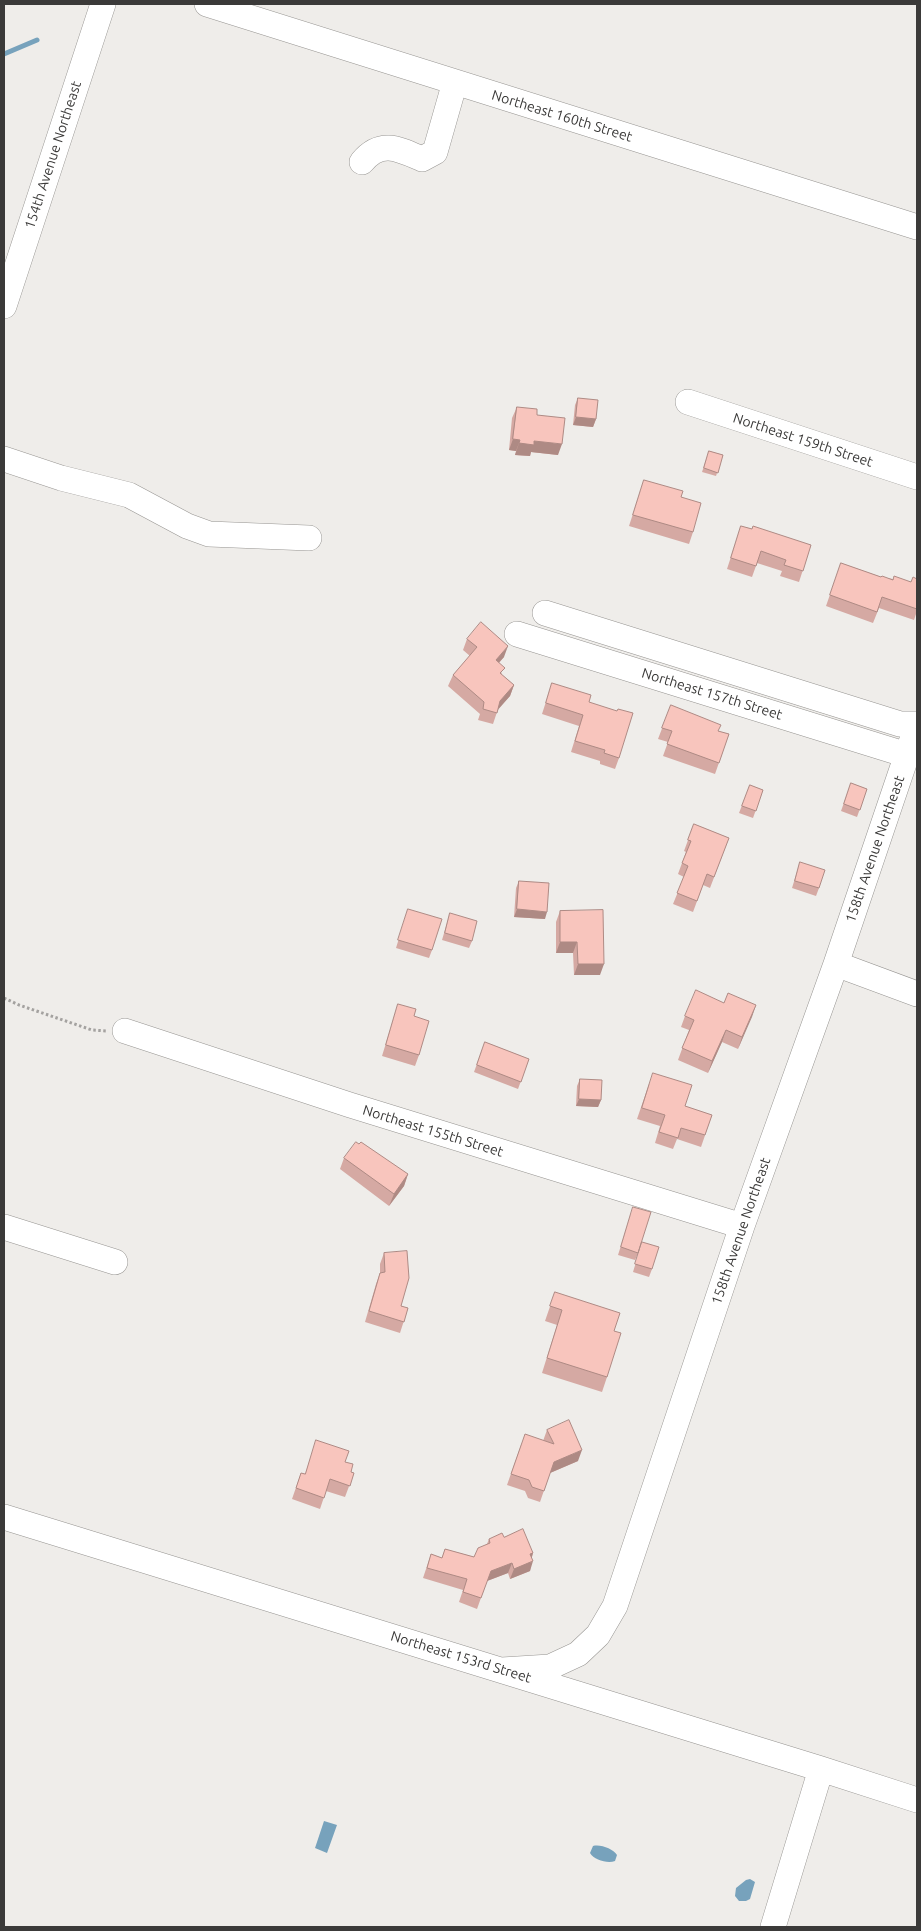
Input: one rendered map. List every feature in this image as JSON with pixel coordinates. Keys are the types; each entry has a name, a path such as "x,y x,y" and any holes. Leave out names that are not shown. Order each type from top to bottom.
{"street":[{"name":"154th Avenue Northeast","path":"4,306 103,4"},
{"name":"Northeast 160th Street","path":"207,4 917,227"},
{"path":"362,162 369,153 382,147 404,151 422,159 435,152 455,82"},
{"name":"Northeast 159th Street","path":"688,402 917,477"},
{"path":"4,459 61,478 129,495 187,526 209,534 309,538"},
{"path":"545,613 900,724 917,725"},
{"name":"Northeast 157th Street","path":"517,634 908,755"},
{"name":"158th Avenue Northeast","path":"502,1670 550,1667 578,1654 598,1635 615,1606 742,1226 836,964 917,725"},
{"path":"836,964 917,994"},
{"name":"Northeast 155th Street","path":"125,1031 350,1105 742,1226"},
{"path":"4,1227 115,1262"},
{"name":"Northeast 153rd Street","path":"4,1517 917,1800"},
{"path":"773,1927 821,1769"}],"path":[{"path":"4,998 92,1030 125,1031"}],"water":[{"path":"324,1821 337,1825 327,1853 315,1848"},
{"path":"593,1846 603,1846 613,1851 617,1855 615,1861 605,1862 595,1858 590,1853"},
{"path":"750,1879 755,1882 750,1899 739,1901 735,1896 736,1888"}],"building":[{"path":"578,398 598,400 596,419 576,417"},
{"path":"517,407 537,409 537,415 565,418 562,444 534,441 534,445 519,443 520,440 513,439"},
{"path":"709,451 723,455 718,473 704,468"},
{"path":"644,480 683,491 681,497 701,503 693,532 633,515"},
{"path":"741,526 752,529 753,526 811,545 803,571 784,565 786,560 761,551 756,566 731,558"},
{"path":"841,563 893,580 894,576 911,582 913,577 917,579 917,609 882,597 877,612 830,595"},
{"path":"481,622 508,646 496,660 505,668 500,673 514,685 500,701 497,713 483,709 484,702 453,675 477,647 467,639"},
{"path":"552,683 591,695 589,702 617,711 618,709 633,713 619,758 604,753 605,750 575,741 583,715 546,703"},
{"path":"671,705 721,725 718,731 729,734 719,763 667,744 672,731 662,728"},
{"path":"851,783 867,789 860,810 844,804"},
{"path":"750,785 763,790 756,811 742,806"},
{"path":"694,824 729,838 714,877 707,874 697,901 677,893 688,866 682,863 691,841 688,840"},
{"path":"800,862 825,870 819,888 795,881"},
{"path":"519,881 549,883 547,912 517,909"},
{"path":"408,909 442,919 432,950 398,940"},
{"path":"603,910 604,964 578,964 577,942 560,942 560,911"},
{"path":"450,913 477,921 472,941 445,933"},
{"path":"696,990 724,1003 728,993 756,1005 742,1037 726,1030 712,1061 682,1048 694,1020 685,1016"},
{"path":"398,1004 416,1009 414,1016 429,1021 419,1055 386,1045"},
{"path":"485,1042 529,1059 521,1082 477,1065"},
{"path":"653,1073 692,1085 685,1106 712,1115 705,1135 681,1128 678,1138 659,1132 665,1115 642,1108"},
{"path":"580,1079 602,1080 601,1100 579,1099"},
{"path":"356,1142 359,1144 361,1142 408,1174 394,1194 344,1158"},
{"path":"633,1207 651,1212 638,1253 621,1247"},
{"path":"642,1242 659,1247 652,1269 635,1264"},
{"path":"407,1251 409,1278 401,1306 408,1308 404,1322 369,1311 380,1273 385,1272 384,1253"},
{"path":"555,1292 620,1313 614,1331 621,1333 607,1377 547,1358 562,1310 550,1306"},
{"path":"569,1420 582,1450 554,1462 544,1491 532,1487 529,1480 511,1474 525,1434 554,1444 547,1430"},
{"path":"316,1440 349,1451 345,1462 353,1464 351,1472 354,1473 350,1486 330,1479 324,1498 296,1488 301,1473 305,1474"},
{"path":"523,1529 533,1553 530,1554 533,1561 514,1569 512,1563 491,1571 481,1598 463,1592 467,1579 427,1568 431,1554 442,1558 445,1549 474,1557 478,1548 490,1543 489,1539 502,1533 504,1537"}],"waterway":[{"path":"4,54 37,40"}]}
